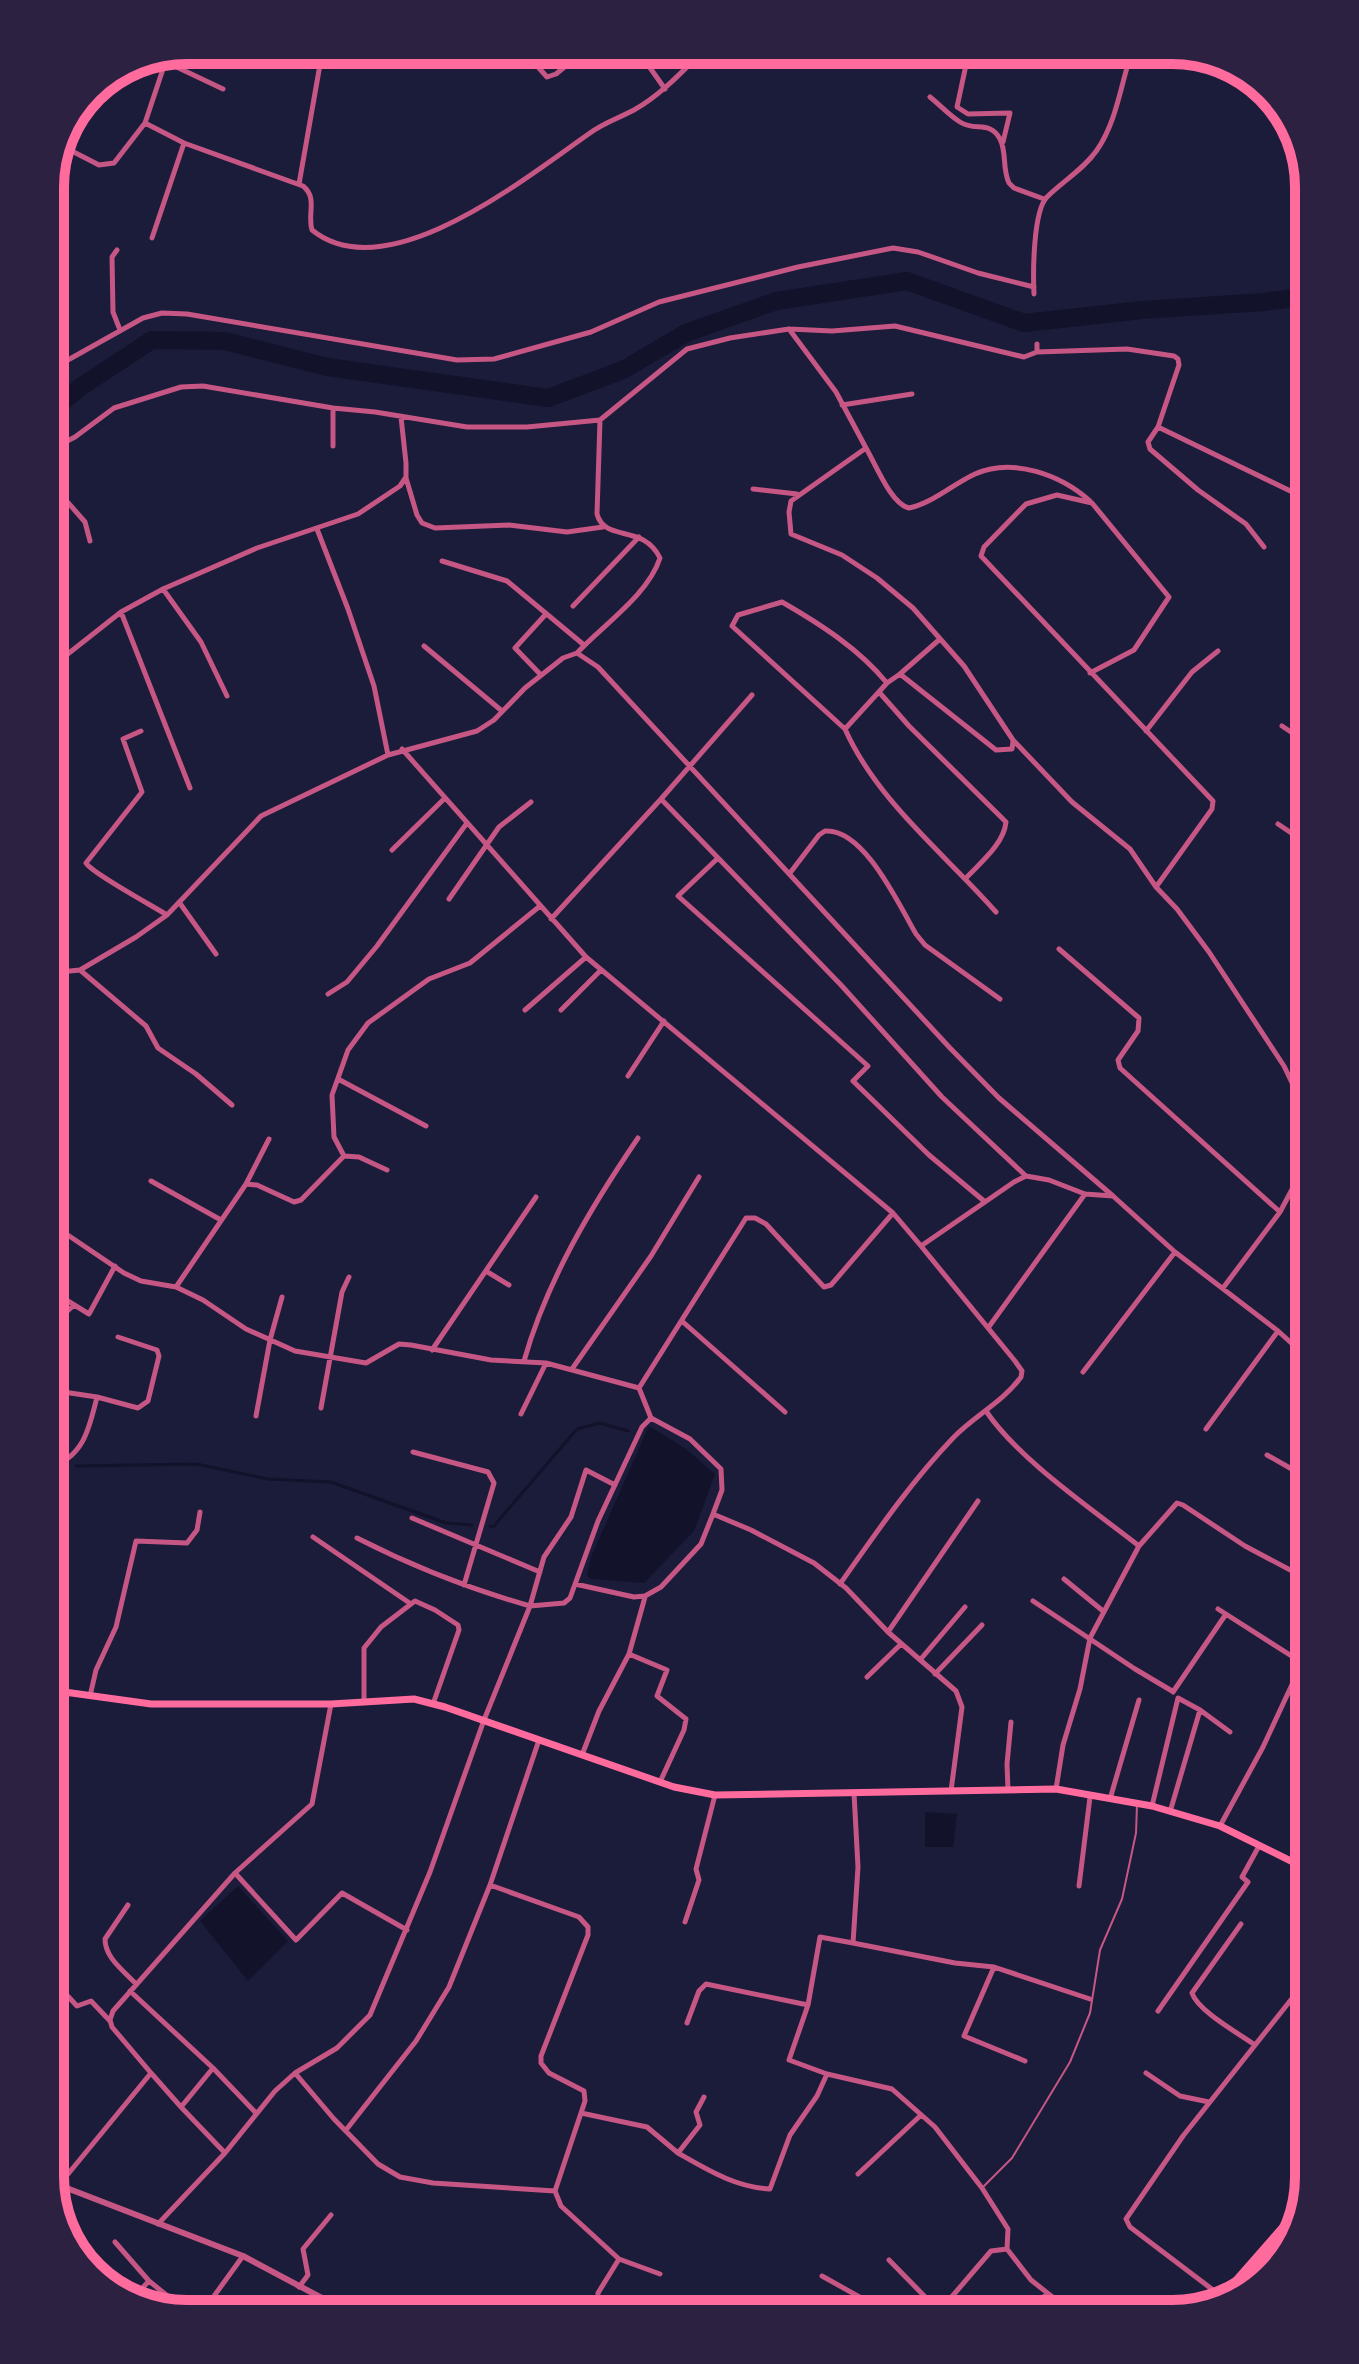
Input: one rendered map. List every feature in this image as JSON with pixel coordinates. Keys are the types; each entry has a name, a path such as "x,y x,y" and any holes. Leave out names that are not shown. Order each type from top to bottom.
{"main road":[{"path":"64,1693 151,1704 331,1704 414,1699 484,1720 660,1782 715,1795 1056,1789 1152,1806 1220,1826 1295,1863"},
{"path":"1233,2283 1287,2222"}],"street":[{"path":"299,184 320,64"},
{"path":"535,64 547,77 566,64"},
{"path":"647,64 665,89"},
{"path":"145,123 184,143 299,184 310,192 312,199 309,220 312,230 335,244 361,249 424,237 516,185 594,130 636,109 665,89 690,64"},
{"path":"964,64 966,65 957,107 968,114 1010,113 1003,143 1009,183 1014,188 1044,199"},
{"path":"64,362 143,318 162,313 187,314 457,360 494,359 591,332 659,302 798,267 893,248 918,252 1034,290 1035,239 1044,199 1078,171 1097,150 1112,117 1128,64"},
{"path":"174,65 223,89"},
{"path":"70,150 99,165 114,163 145,123 164,66"},
{"path":"930,97 967,126 990,128 1003,143"},
{"path":"152,238 184,143"},
{"path":"117,250 112,257 113,312 120,330"},
{"path":"64,443 114,408 181,387 203,386 467,427 527,427 600,420 687,349 730,338 789,329 832,331 895,326 1024,357 1037,352 1127,349 1174,356 1179,365 1158,427 1148,442 1150,449 1246,524 1264,547"},
{"path":"789,329 818,366 894,498 903,507 909,508 977,473 1002,466 1028,469 1074,486 1092,503 1169,597 1134,650 1090,673"},
{"path":"1037,344 1037,352"},
{"path":"842,405 912,394"},
{"path":"333,408 333,446"},
{"path":"64,972 80,970 167,915 261,816 402,749 477,731 541,675 563,658 577,653 622,611 653,575 660,558 655,548 639,537 603,527 567,532 509,525 435,528 422,523 406,477 401,417"},
{"path":"600,420 597,514 603,527"},
{"path":"1158,427 1295,493"},
{"path":"866,448 791,501 791,534 842,555 877,578 913,608 964,666 1013,740 1072,802 1130,849 1156,887 1209,952 1284,1066 1295,1089"},
{"path":"64,657 121,612 163,589 257,548 358,514 400,486 406,477"},
{"path":"753,489 798,495"},
{"path":"1092,503 1057,495 1026,504 984,547 981,556 1213,801 1212,809 1156,887"},
{"path":"64,498 85,522 90,541"},
{"path":"317,529 374,686 388,755"},
{"path":"573,606 639,537"},
{"path":"442,561 507,581 584,645"},
{"path":"163,589 201,642 227,696"},
{"path":"887,683 851,646 782,602 738,615 732,626 845,729 860,758 898,808 996,912"},
{"path":"121,612 190,788"},
{"path":"541,675 515,648 546,614"},
{"path":"845,729 887,683 940,639"},
{"path":"424,646 502,711"},
{"path":"1146,731 1192,672 1218,651"},
{"path":"577,653 598,667 999,1098 1175,1252 1295,1346"},
{"path":"900,674 996,750 1012,749 1013,740"},
{"path":"879,692 1006,822 998,842 966,878"},
{"path":"551,919 752,695"},
{"path":"1282,726 1295,735"},
{"path":"141,731 123,739 142,792 86,863 91,871 167,915"},
{"path":"402,749 586,957 893,1213 1022,1371 1016,1384 955,1436 908,1489 840,1584"},
{"path":"392,850 445,798"},
{"path":"661,799 841,985 942,1097 1026,1176 1049,1180 1085,1194 1113,1196"},
{"path":"449,899 499,827 531,802"},
{"path":"328,994 347,982 377,946 467,823"},
{"path":"1278,824 1295,836"},
{"path":"790,873 819,835 825,831 837,832 866,854 925,945 1000,999"},
{"path":"718,858 678,896 868,1066 853,1081 929,1155 984,1201"},
{"path":"179,902 216,954"},
{"path":"344,1156 334,1137 332,1095 348,1050 368,1023 429,979 470,963 540,906"},
{"path":"1059,949 1139,1018 1138,1031 1118,1060 1120,1068 1280,1212"},
{"path":"525,1010 586,957"},
{"path":"80,970 146,1026 158,1048 196,1074 232,1105"},
{"path":"561,1010 601,970"},
{"path":"628,1076 664,1021"},
{"path":"338,1079 426,1126"},
{"path":"524,1361 544,1299 609,1180 638,1138"},
{"path":"176,1287 246,1184 269,1139"},
{"path":"246,1184 257,1185 294,1202 301,1200 344,1156 350,1154 387,1170"},
{"path":"921,1246 984,1201 1026,1176"},
{"path":"572,1369 651,1256 699,1177"},
{"path":"151,1181 221,1220"},
{"path":"1223,1288 1280,1212 1295,1184"},
{"path":"988,1328 1085,1194"},
{"path":"432,1350 536,1197"},
{"path":"639,1388 746,1218 755,1218 766,1224 824,1287 831,1285 893,1213"},
{"path":"64,1231 141,1281 176,1287 203,1300 246,1329 295,1351 366,1363 399,1344 420,1345 432,1350 491,1360 546,1363 639,1388"},
{"path":"1083,1372 1175,1252"},
{"path":"64,1299 89,1314 115,1266"},
{"path":"486,1271 509,1285"},
{"path":"321,1408 342,1292 349,1277"},
{"path":"256,1416 270,1340 282,1297"},
{"path":"64,1314 74,1305"},
{"path":"683,1322 785,1412"},
{"path":"1206,1429 1278,1331"},
{"path":"64,1392 138,1408 148,1401 159,1356 157,1350 118,1337"},
{"path":"521,1414 546,1363"},
{"path":"575,1584 634,1597 645,1596 661,1587 701,1544 722,1490 721,1469 690,1439 651,1418 639,1388"},
{"path":"64,1460 77,1453 88,1434 97,1397"},
{"path":"986,1411 999,1430 1059,1484 1139,1546"},
{"path":"357,1538 464,1585 530,1606 564,1603 570,1598 598,1521 642,1427 651,1418"},
{"path":"413,1452 488,1472 492,1477 494,1483 464,1585"},
{"path":"1267,1455 1295,1471"},
{"path":"158,2225 295,2073 337,2048 370,2015 430,1872 484,1720 530,1606 544,1557 571,1517 586,1470 615,1485"},
{"path":"888,1632 978,1501"},
{"path":"1056,1789 1063,1745 1080,1689 1090,1638 1139,1546 1170,1509 1177,1503 1183,1505 1245,1546 1295,1573"},
{"path":"90,1696 96,1670 116,1627 136,1541 187,1543 197,1530 200,1512"},
{"path":"713,1514 814,1563 956,1691 962,1707 951,1791"},
{"path":"412,1518 540,1572"},
{"path":"313,1537 411,1604"},
{"path":"1064,1579 1103,1611"},
{"path":"582,1755 599,1711 629,1654 645,1596"},
{"path":"364,1702 364,1648 381,1627 415,1601 458,1625 459,1630 433,1704"},
{"path":"1033,1601 1230,1732"},
{"path":"920,1660 965,1607"},
{"path":"1218,1609 1295,1658"},
{"path":"1172,1691 1226,1614"},
{"path":"935,1674 982,1625"},
{"path":"867,1677 901,1644"},
{"path":"629,1654 667,1670 657,1696 686,1719 660,1782"},
{"path":"1220,1826 1263,1747 1294,1678"},
{"path":"1152,1806 1178,1698"},
{"path":"1110,1799 1139,1700"},
{"path":"110,2022 113,2011 235,1873 312,1804 331,1704"},
{"path":"1170,1812 1200,1710"},
{"path":"1008,1790 1011,1722"},
{"path":"346,2130 416,2041 442,1999 490,1885 539,1739"},
{"path":"853,1943 858,1867 854,1793"},
{"path":"685,1922 699,1880 696,1869 715,1795"},
{"path":"1079,1886 1090,1797"},
{"path":"1158,2011 1248,1882 1242,1877 1260,1845"},
{"path":"235,1873 296,1940 342,1893 407,1930"},
{"path":"490,1885 579,1917 588,1927 588,1935 541,2056 544,2069 584,2091 581,2113 555,2191 561,2206 619,2259 660,2274"},
{"path":"128,1905 105,1939 105,1945 110,1956 136,1984"},
{"path":"1241,1924 1192,1993 1203,2008 1255,2045"},
{"path":"1054,2300 1021,2269 1007,2249 1008,2229 982,2188 935,2127 892,2089 827,2074 789,2060 808,2005 820,1937 955,1963 994,1967 1090,1999"},
{"path":"994,1967 964,2036 1025,2061"},
{"path":"687,2023 701,1988 706,1984 808,2005"},
{"path":"130,1991 213,2068 256,2113"},
{"path":"64,1992 77,2006 91,2001 151,2073 225,2153"},
{"path":"1215,2291 1130,2227 1126,2219 1209,2102 1295,1995"},
{"path":"181,2107 213,2068"},
{"path":"64,2174 151,2073"},
{"path":"295,2073 378,2164 400,2177 433,2183 555,2191"},
{"path":"1146,2073 1180,2096 1209,2102"},
{"path":"581,2113 647,2127 678,2153 734,2182 748,2188 770,2189 790,2135 817,2096 827,2074"},
{"path":"678,2153 700,2125 696,2112 704,2097"},
{"path":"858,2174 921,2115"},
{"path":"65,2188 243,2256 324,2300"},
{"path":"298,2287 308,2275 303,2249 331,2215"},
{"path":"115,2242 149,2281 171,2299"},
{"path":"948,2300 991,2251 1007,2249"},
{"path":"1259,2254 1264,2258"},
{"path":"211,2300 243,2256"},
{"path":"598,2300 598,2293 619,2259"},
{"path":"889,2260 927,2300"},
{"path":"822,2276 865,2300"},
{"path":"141,2290 149,2281"},
{"path":"1041,2300 1046,2294"}],"lane":[{"path":"64,1704 70,1694"},
{"path":"982,2188 1012,2158 1070,2062 1090,2013 1100,1950 1122,1899 1136,1833 1137,1803"}],"shaded area":[{"path":"649,1426 686,1449 715,1474 694,1531 644,1583 590,1579 587,1574 591,1557"},
{"path":"925,1812 957,1814 953,1847 925,1847"},
{"path":"238,1886 288,1941 248,1981 200,1921"}],"waterway":[{"path":"64,401 152,340 225,341 327,367 548,398 623,370 686,333 776,301 907,281 1024,323 1295,298"},
{"path":"490,1526 493,1527 577,1429 600,1423 628,1431"},
{"path":"76,1466 196,1464 268,1479 331,1482 446,1523 472,1525"}]}
